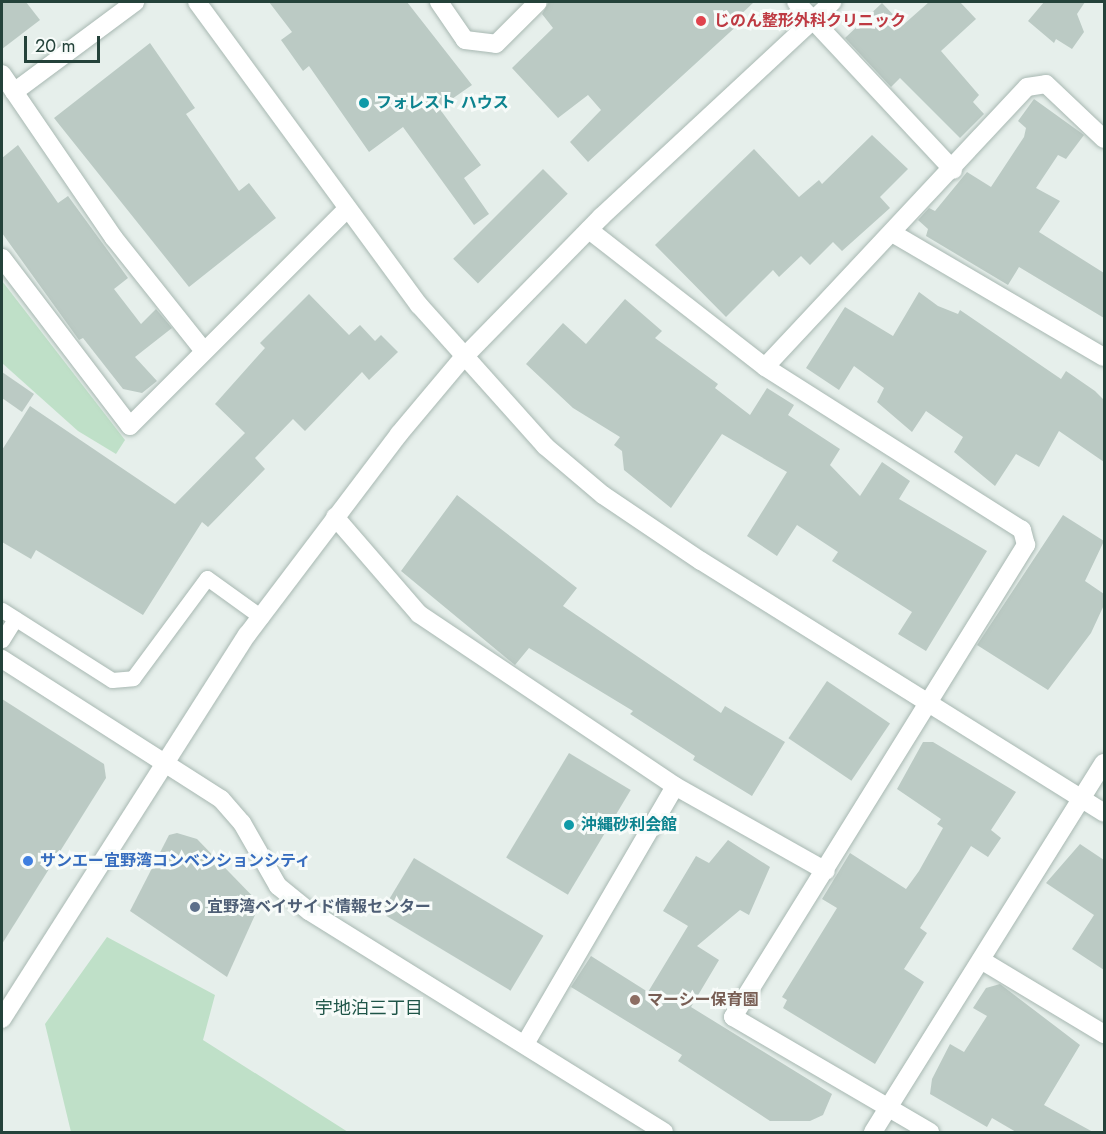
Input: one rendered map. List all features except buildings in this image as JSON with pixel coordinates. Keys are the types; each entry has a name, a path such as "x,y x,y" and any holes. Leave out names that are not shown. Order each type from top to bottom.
{"street":[{"path":"14,92 135,2"},
{"path":"197,2 347,209 462,359 545,446 603,495 701,561 930,699 1104,813"},
{"path":"439,2 465,40 496,44 538,2"},
{"path":"796,2 953,170"},
{"path":"2,1019 161,763 261,617 335,517 462,359 589,230 832,2"},
{"path":"2,74 107,229 204,351"},
{"path":"765,367 894,234 1027,87 1046,84 1104,139"},
{"path":"2,258 130,426 347,209"},
{"path":"589,230 765,367 1022,530 1026,545 826,871 733,1017 930,1132"},
{"path":"894,234 1104,357"},
{"path":"335,517 419,614 675,786 826,871"},
{"path":"2,659 161,763 221,799 242,823 278,886 309,911 664,1132"},
{"path":"873,1132 1104,763"},
{"path":"525,1044 675,786"},
{"path":"981,960 1104,1034"}],"lane":[{"path":"2,610 112,680 133,678 207,578 261,617"},
{"path":"2,640 15,619"}],"green space":[{"path":"2,281 125,440 116,454 78,431 2,363"},
{"path":"107,937 215,995 203,1040 348,1132 71,1132 45,1024"}],"place":[{"name":"じのん整形外科クリニック","path":"701,21"},
{"name":"フォレスト ハウス","path":"364,103"},
{"name":"沖縄砂利会館","path":"569,825"},
{"name":"サンエー宜野湾コンベンションシティ","path":"28,861"},
{"name":"宜野湾ベイサイド情報センター","path":"195,907"},
{"name":"マーシー保育園","path":"635,1000"}],"district":[{"name":"宇地泊三丁目","path":"369,1008"}]}
